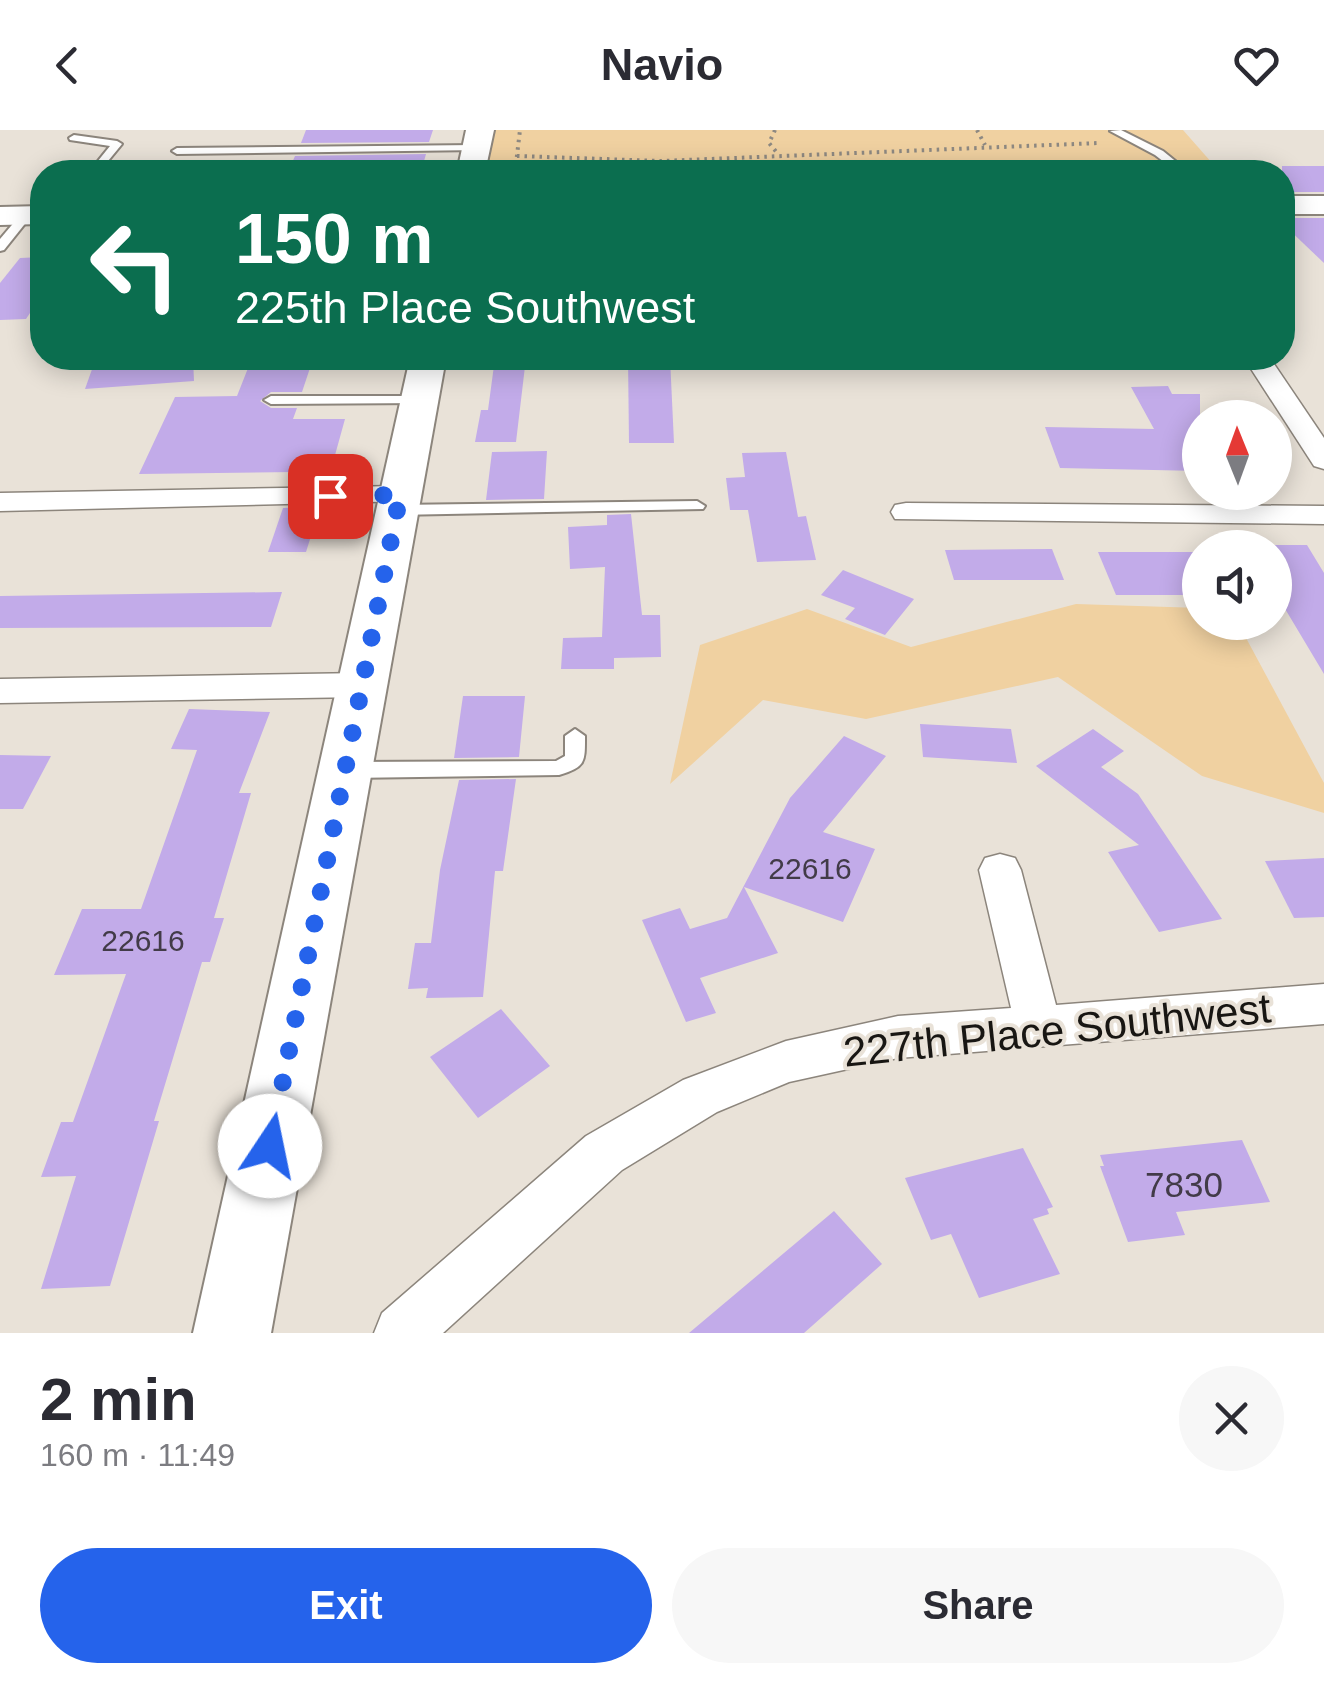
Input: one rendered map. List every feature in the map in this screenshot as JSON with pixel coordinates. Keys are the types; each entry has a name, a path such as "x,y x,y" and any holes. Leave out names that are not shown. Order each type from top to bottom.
{"street":[{"path":"1295,205 1324,205"},
{"path":"1265,370 1324,460"},
{"path":"232,1333 424,379"},
{"path":"0,502 398,503"},
{"path":"906,512 1324,514"},
{"path":"0,692 364,685"},
{"path":"1000,870 1038,1024"},
{"name":"227th Place Southwest","path":"402,1333 604,1152 700,1096 786,1062 898,1037 1324,1004"}],"lane":[{"path":"1116,131 1167,160"},
{"path":"74,138 117,144 104,160"},
{"path":"177,151 476,150"},
{"path":"0,248 23,215"},
{"path":"271,400 424,379"},
{"path":"398,503 698,506"},
{"path":"346,770 559,768 576,760 575,736"}],"path":[{"path":"516,160 520,130"},
{"path":"774,130 770,143 779,154"},
{"path":"977,130 985,145"},
{"path":"649,160 1104,143"},
{"path":"517,156 576,160"}],"shaded area":[{"path":"491,130 1183,130 1209,160 485,160"},
{"path":"1076,604 1182,607 1182,640 1247,640 1324,783 1324,813 1202,776 1058,677 866,719 763,700 670,784 700,645 807,609 911,647"}],"building":[{"path":"306,130 433,130 429,142 301,143"},
{"path":"426,154 424,160 293,160 295,156"},
{"path":"1295,166 1324,166 1324,192 1295,192"},
{"path":"1295,218 1324,218 1324,263 1295,235"},
{"path":"20,258 30,258 30,313 26,319 0,320 0,283"},
{"path":"92,370 194,370 194,381 85,389"},
{"path":"247,370 309,370 302,392 271,392 260,401 271,408 297,408 293,419 345,419 327,484 291,484 296,472 139,474 175,397 237,396"},
{"path":"493,370 525,370 516,442 475,442 481,410 488,410"},
{"path":"628,370 671,370 674,443 629,443"},
{"path":"1168,386 1172,394 1200,394 1200,400 1182,400 1182,471 1060,468 1045,427 1154,429 1131,387"},
{"path":"547,451 544,499 486,500 492,452"},
{"path":"786,452 798,517 806,516 816,560 757,562 748,510 730,510 726,478 745,477 742,453"},
{"path":"320,507 306,552 268,552 283,508"},
{"path":"631,514 642,615 660,615 661,657 614,658 614,669 561,669 563,638 602,637 605,567 570,569 568,527 607,525 607,515"},
{"path":"1292,545 1307,545 1324,573 1324,674 1292,620"},
{"path":"1052,549 1064,580 954,580 945,550"},
{"path":"1098,552 1182,552 1182,595 1116,595"},
{"path":"843,570 914,599 885,635 845,619 855,608 821,595"},
{"path":"282,592 271,627 0,628 0,596"},
{"path":"463,696 525,696 519,757 454,758"},
{"path":"189,709 270,712 239,793 251,793 214,918 224,918 210,962 202,962 110,1286 41,1289 76,1176 41,1177 61,1122 73,1122 126,974 54,975 82,909 141,909 197,750 171,749"},
{"path":"920,724 1011,729 1017,763 923,757"},
{"path":"1093,729 1124,751 1101,767 1138,794 1222,919 1159,932 1108,852 1139,845 1036,766"},
{"path":"844,736 886,756 823,832 875,849 843,922 744,887 778,953 700,978 716,1013 686,1022 642,920 680,908 690,929 727,918 790,798"},
{"path":"0,755 51,756 23,809 0,809"},
{"path":"516,779 503,871 495,871 483,997 426,998 428,988 408,989 415,943 431,943 440,870 459,780"},
{"path":"1324,858 1324,917 1294,918 1265,861"},
{"path":"501,1009 550,1066 478,1118 430,1057"},
{"path":"1242,1140 1270,1202 1176,1212 1185,1235 1128,1242 1100,1166 1104,1166 1100,1155"},
{"path":"1023,1148 1053,1207 1047,1209 1049,1214 1033,1219 1060,1274 979,1298 951,1234 931,1240 905,1178"},
{"path":"834,1211 882,1264 804,1333 689,1333"}],"route":[{"path":"270,1146 400,495 330,496"}]}
